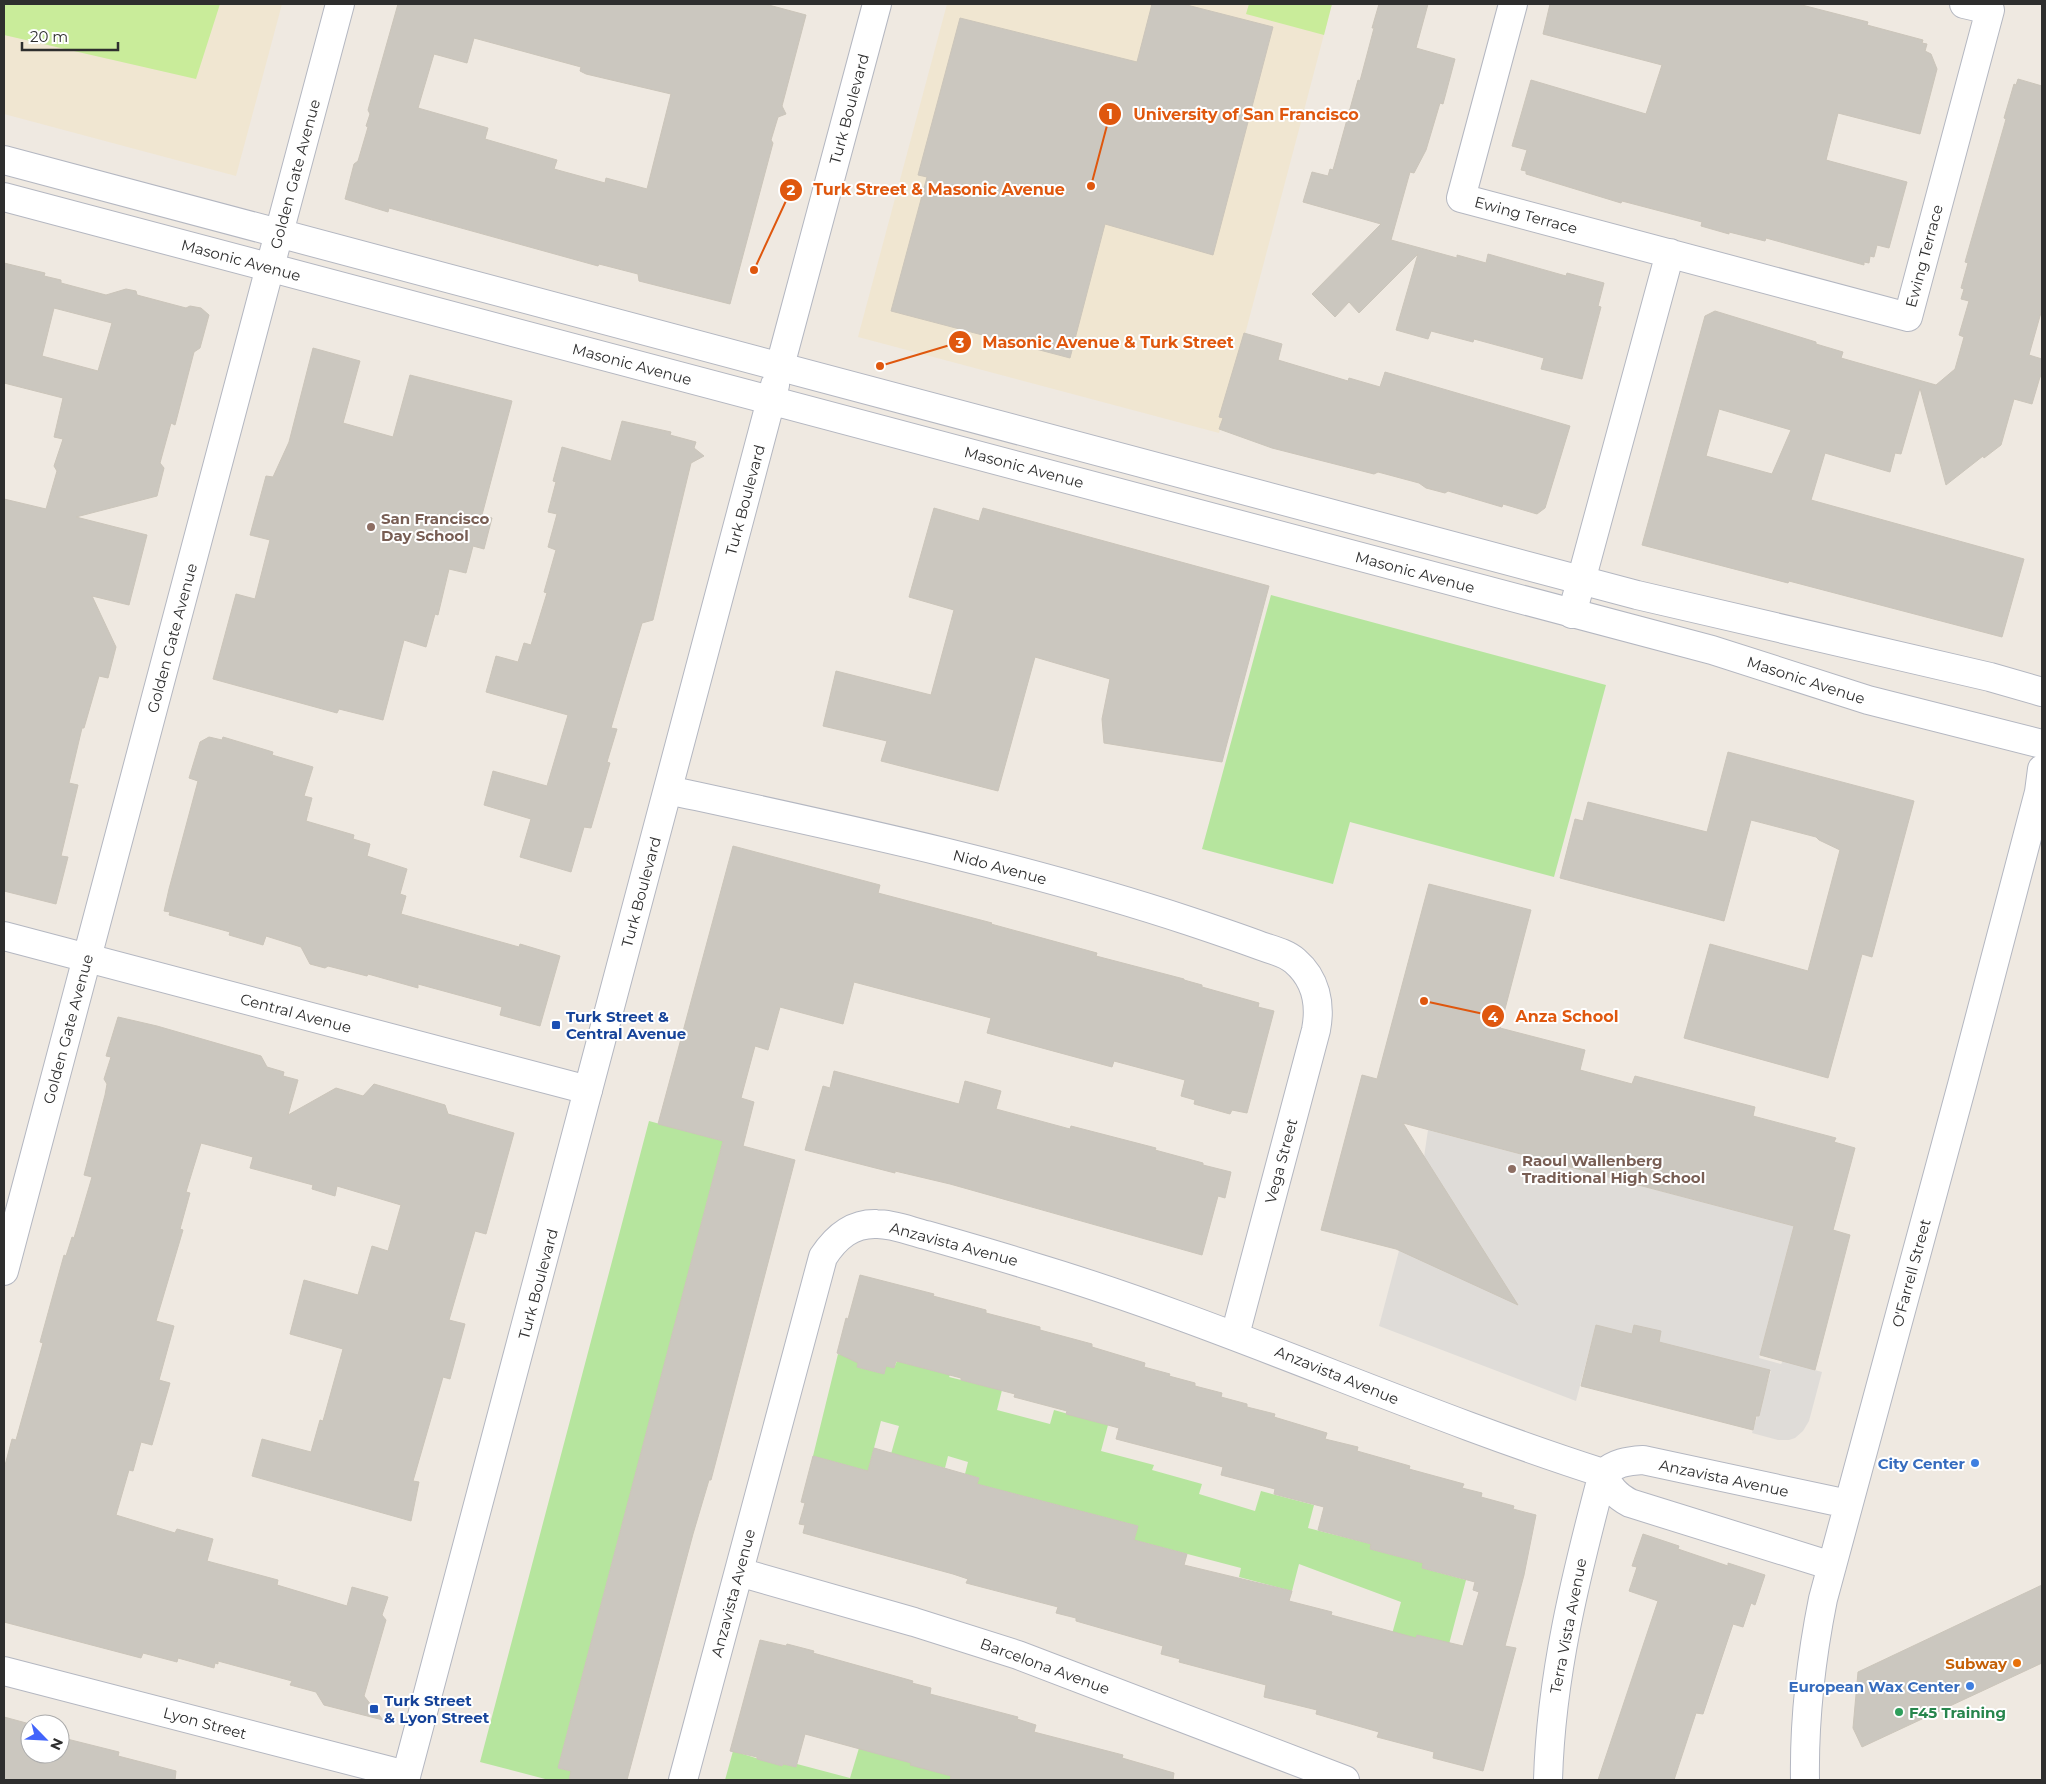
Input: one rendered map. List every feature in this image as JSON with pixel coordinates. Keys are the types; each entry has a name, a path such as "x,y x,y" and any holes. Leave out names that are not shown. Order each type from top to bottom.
{"street":[{"name":"Golden Gate Avenue","path":"4,1271 340,4"},
{"name":"Turk Boulevard","path":"405,1778 877,4"},
{"name":"Ewing Terrace","path":"1513,4 1462,198 1908,317 1990,10 1964,4"},
{"path":"4,160 1637,595 1990,677 2042,692"},
{"name":"Masonic Avenue","path":"4,197 1712,650 1868,700 2042,744"},
{"path":"1572,614 1670,253"},
{"name":"O'Farrell Street","path":"1805,1780 1807,1709 1812,1658 1823,1599 1962,1085 2039,792 2042,769"},
{"name":"Nido Avenue","path":"668,790 948,853 1129,902 1279,952 1293,959 1303,968 1313,986"},
{"name":"Central Avenue","path":"4,936 588,1090"},
{"name":"Vega Street","path":"1235,1335 1316,1030 1319,1013 1317,997 1313,986"},
{"name":"Anzavista Avenue","path":"683,1780 820,1266 833,1241 847,1230 862,1225 877,1224 896,1227 1060,1274 1235,1335 1472,1428 1603,1473 1613,1465 1642,1460 1848,1504"},
{"path":"1603,1473 1609,1487 1618,1497 1630,1503 1832,1566"},
{"name":"Terra Vista Avenue","path":"1548,1780 1553,1696 1561,1646 1571,1596 1603,1473"},
{"name":"Barcelona Avenue","path":"738,1572 914,1622 1018,1655 1345,1780"},
{"name":"Lyon Street","path":"4,1671 405,1778"}],"shaded area":[{"path":"4,4 282,4 236,176 4,114"},
{"path":"947,4 1332,4 1219,433 858,337"},
{"path":"1428,1130 1794,1226 1759,1358 1781,1364 1783,1361 1822,1372 1809,1421 1803,1431 1795,1438 1789,1440 1778,1440 1752,1433 1771,1371 1659,1342 1661,1331 1634,1325 1632,1334 1596,1325 1576,1401 1379,1326 1424,1157"}],"green space":[{"path":"4,4 220,4 196,79 4,35"},
{"path":"1249,4 1332,4 1324,35 1246,14"},
{"path":"1271,595 1606,685 1554,877 1350,822 1333,884 1202,849"},
{"path":"649,1121 723,1141 558,1768 571,1771 569,1780 549,1780 480,1762"},
{"path":"838,1354 859,1359 857,1367 884,1374 886,1366 894,1368 897,1361 950,1375 949,1377 1002,1390 997,1410 1050,1424 1054,1410 1108,1425 1101,1451 1154,1465 1152,1470 1202,1484 1199,1494 1255,1511 1261,1491 1314,1505 1308,1528 1371,1544 1370,1549 1423,1563 1422,1568 1466,1580 1448,1648 1434,1639 1417,1635 1416,1640 1392,1634 1401,1602 1299,1564 1292,1591 1239,1577 1241,1568 1134,1540 1138,1526 977,1484 979,1478 965,1474 968,1462 948,1456 945,1468 891,1454 899,1426 881,1421 868,1471 813,1456"},
{"path":"859,1748 912,1758 911,1764 951,1776 950,1780 725,1780 733,1751 782,1766 783,1764 796,1767 797,1764 850,1778"}],"building":[{"path":"398,4 765,4 806,15 782,106 786,114 778,117 771,140 773,143 730,304 639,281 638,274 599,264 598,266 389,208 388,212 345,199 354,164 358,161 368,127 366,126 370,114 368,110","holes":["474,38 581,67 580,71 586,74 671,94 647,189 606,178 605,183 554,169 557,160 485,139 488,128 418,108 434,54 467,63"]},
{"path":"1152,4 1183,4 1273,27 1213,255 1105,224 1070,358 891,311 927,177 918,175 960,18 1137,62"},
{"path":"1379,4 1428,4 1416,48 1455,59 1443,104 1440,103 1426,150 1414,173 1410,172 1391,240 1457,258 1457,255 1486,263 1488,254 1566,276 1567,273 1604,283 1598,306 1601,307 1582,379 1541,369 1544,358 1474,339 1473,342 1431,331 1428,339 1396,330 1418,254 1359,313 1349,302 1335,317 1312,294 1381,224 1303,202 1312,172 1328,176 1330,169 1333,170 1358,80 1360,81"},
{"path":"1550,4 1798,4 1868,22 1867,25 1923,40 1922,43 1927,44 1925,51 1931,54 1937,69 1920,134 1838,113 1826,160 1907,182 1889,248 1877,245 1874,257 1870,256 1869,263 1864,262 1864,265 1766,238 1765,241 1729,232 1729,234 1701,226 1702,222 1622,201 1621,203 1526,174 1526,171 1521,170 1527,150 1512,146 1531,80 1646,114 1662,65 1543,34"},
{"path":"2018,79 2042,86 2042,309 2029,355 2042,359 2042,376 2040,377 2032,404 2014,399 2001,445 1984,458 1983,456 1946,485 1920,388 1901,454 1895,453 1890,472 1825,453 1811,500 2024,559 2002,637 1789,581 1788,583 1642,545 1705,316 1715,311 1843,352 1841,358 1936,385 1955,369 1964,337 1959,335 1969,301 1961,299 1964,289 1961,288 1968,263 1965,262 2006,119 2004,118 2014,84 2016,85","holes":["1719,409 1791,430 1772,474 1706,456"]},
{"path":"4,263 45,273 44,276 61,280 61,283 106,295 126,289 136,291 137,295 186,308 190,306 201,308 209,315 200,348 194,352 175,425 171,423 160,463 164,468 157,496 76,517 147,535 129,605 92,596 116,647 108,678 99,676 84,728 82,728 69,783 78,785 61,856 68,857 56,904 4,891 4,499 46,509 57,471 54,466 63,439 54,437 63,398 4,383","holes":["54,308 112,323 98,371 42,356"]},
{"path":"1244,333 1282,344 1278,360 1348,381 1349,378 1380,387 1385,372 1570,426 1545,508 1537,514 1503,504 1502,507 1448,491 1445,493 1426,488 1419,483 1378,472 1374,474 1272,448 1219,429 1223,418 1219,417"},
{"name":"San Francisco Day School","path":"313,348 360,361 343,423 393,437 410,375 512,401 482,515 492,518 484,549 473,546 466,573 449,569 438,615 435,614 426,647 404,640 383,720 339,709 337,713 213,679 236,594 255,599 270,540 250,535 266,476 273,477 289,442"},
{"path":"622,421 671,432 670,435 696,442 694,448 704,456 691,463 653,620 642,623 611,728 617,729 607,762 610,763 591,828 584,827 571,872 520,857 531,819 484,805 493,771 547,786 568,715 486,692 496,656 518,662 524,643 531,645 547,593 544,592 556,550 548,547 557,514 548,512 556,482 553,481 562,447 611,461"},
{"path":"934,508 979,521 983,508 1269,586 1222,762 1104,743 1102,719 1110,679 1035,657 998,791 881,761 887,741 823,726 836,671 931,695 954,610 909,597"},
{"path":"209,737 222,740 223,737 273,752 272,755 313,767 304,796 312,798 306,821 354,835 353,839 370,844 367,856 407,869 400,894 406,896 401,914 519,947 520,944 560,956 540,1026 500,1015 502,1007 418,984 418,988 368,974 367,976 328,966 325,968 310,964 301,947 266,936 263,945 229,935 230,932 169,915 170,912 164,911 198,781 189,778 200,742"},
{"path":"1728,752 1914,801 1872,957 1862,954 1828,1078 1684,1038 1710,944 1808,971 1840,850 1816,837 1751,820 1724,921 1560,878 1575,819 1583,821 1588,802 1707,832"},
{"path":"733,846 880,885 878,893 1097,953 1096,956 1184,979 1202,985 1202,987 1259,1003 1258,1007 1274,1011 1247,1113 1232,1110 1230,1114 1194,1104 1195,1100 1181,1096 1185,1080 1114,1061 1112,1067 987,1033 991,1018 854,982 843,1024 780,1007 768,1050 755,1046 741,1098 754,1102 743,1146 795,1160 711,1480 709,1480 693,1534 627,1780 569,1780 571,1771 558,1768 723,1141 658,1124"},
{"path":"1429,884 1531,910 1500,1028 1585,1050 1580,1070 1632,1084 1635,1076 1755,1107 1753,1116 1836,1138 1834,1142 1855,1148 1833,1230 1850,1235 1815,1370 1760,1355 1794,1226 1403,1123 1518,1305 1396,1249 1321,1230 1362,1075 1377,1079"},
{"path":"118,1017 157,1026 261,1056 267,1067 284,1072 283,1076 298,1080 288,1115 336,1088 363,1096 374,1084 445,1105 448,1114 514,1133 486,1234 475,1231 449,1320 465,1324 450,1379 443,1377 413,1481 419,1482 411,1521 252,1476 262,1439 311,1452 320,1420 323,1421 343,1349 290,1334 304,1280 358,1295 372,1246 388,1251 401,1205 337,1186 335,1196 312,1189 313,1185 250,1168 253,1157 201,1143 186,1192 190,1193 180,1229 183,1230 156,1321 174,1326 159,1380 170,1383 152,1445 141,1442 133,1471 129,1470 116,1515 175,1533 177,1529 213,1539 207,1561 278,1580 277,1585 347,1606 352,1587 388,1597 382,1615 386,1620 364,1696 383,1720 324,1705 316,1692 290,1685 292,1681 218,1661 218,1664 215,1663 214,1668 178,1658 177,1662 143,1653 141,1658 4,1622 4,1469 12,1439 16,1440 43,1343 40,1342 64,1255 66,1256 72,1237 74,1238 92,1177 84,1175 105,1095 107,1084 104,1079 111,1057 106,1056"},
{"path":"834,1071 959,1104 965,1081 1001,1091 996,1109 1070,1129 1071,1126 1156,1148 1155,1150 1231,1172 1225,1198 1218,1196 1202,1255 950,1184 895,1171 895,1173 805,1150 823,1086 830,1088"},
{"path":"860,1275 934,1294 933,1296 986,1310 986,1313 1040,1327 1040,1330 1092,1344 1092,1347 1145,1363 1144,1367 1195,1383 1195,1386 1222,1393 1221,1397 1247,1404 1247,1407 1275,1414 1274,1417 1327,1433 1325,1439 1358,1447 1357,1451 1410,1466 1409,1469 1464,1484 1462,1488 1482,1493 1481,1497 1514,1506 1513,1509 1536,1515 1524,1575 1505,1646 1516,1648 1483,1771 1433,1758 1434,1752 1377,1737 1379,1732 1316,1714 1317,1710 1264,1697 1266,1685 1179,1662 1180,1659 1161,1654 1163,1646 1076,1621 1076,1618 1056,1613 1058,1607 966,1583 968,1579 953,1574 803,1533 805,1525 799,1524 805,1503 801,1502 813,1456 868,1471 874,1448 979,1478 977,1484 1138,1526 1134,1540 1187,1554 1184,1565 1292,1591 1289,1601 1332,1612 1331,1615 1416,1638 1417,1635 1463,1646 1479,1592 1473,1590 1475,1582 1422,1568 1423,1563 1370,1549 1371,1544 1318,1530 1324,1507 1274,1494 1275,1489 1221,1475 1223,1467 1116,1439 1119,1428 1066,1414 1067,1411 1014,1397 1015,1394 896,1361 894,1368 886,1366 884,1374 857,1367 858,1363 837,1353"},
{"path":"1596,1325 1632,1334 1634,1325 1661,1331 1659,1342 1770,1370 1759,1416 1756,1416 1753,1430 1581,1386"},
{"path":"1643,1534 1679,1546 1678,1549 1728,1566 1728,1563 1765,1575 1755,1605 1751,1603 1743,1627 1733,1624 1703,1714 1696,1713 1674,1780 1598,1780 1658,1601 1629,1591 1637,1567 1632,1566"},
{"path":"2042,1585 2042,1663 1862,1747 1853,1728 1858,1672"},
{"path":"760,1640 814,1651 813,1653 913,1681 912,1683 931,1688 930,1694 1018,1717 1017,1719 1036,1725 1034,1732 1123,1755 1122,1758 1174,1773 1173,1780 950,1780 951,1776 910,1765 911,1763 805,1734 796,1767 783,1764 782,1766 757,1759 757,1757 730,1751"},
{"path":"4,1717 20,1721 20,1764 70,1764 70,1740 119,1752 118,1756 176,1771 175,1780 4,1780"}],"place":[{"name":"University of San Francisco","path":"1091,186"},
{"name":"Turk Street & Masonic Avenue","path":"754,270"},
{"name":"Masonic Avenue & Turk Street","path":"880,366"},
{"name":"San Francisco Day School","path":"371,527"},
{"name":"Anza School","path":"1424,1001"},
{"name":"Turk Street & Central Avenue","path":"556,1025"},
{"name":"Raoul Wallenberg Traditional High School","path":"1512,1169"},
{"name":"City Center","path":"1975,1463"},
{"name":"Subway","path":"2017,1663"},
{"name":"European Wax Center","path":"1970,1686"},
{"name":"Turk Street & Lyon Street","path":"374,1709"},
{"name":"F45 Training","path":"1899,1712"}]}
